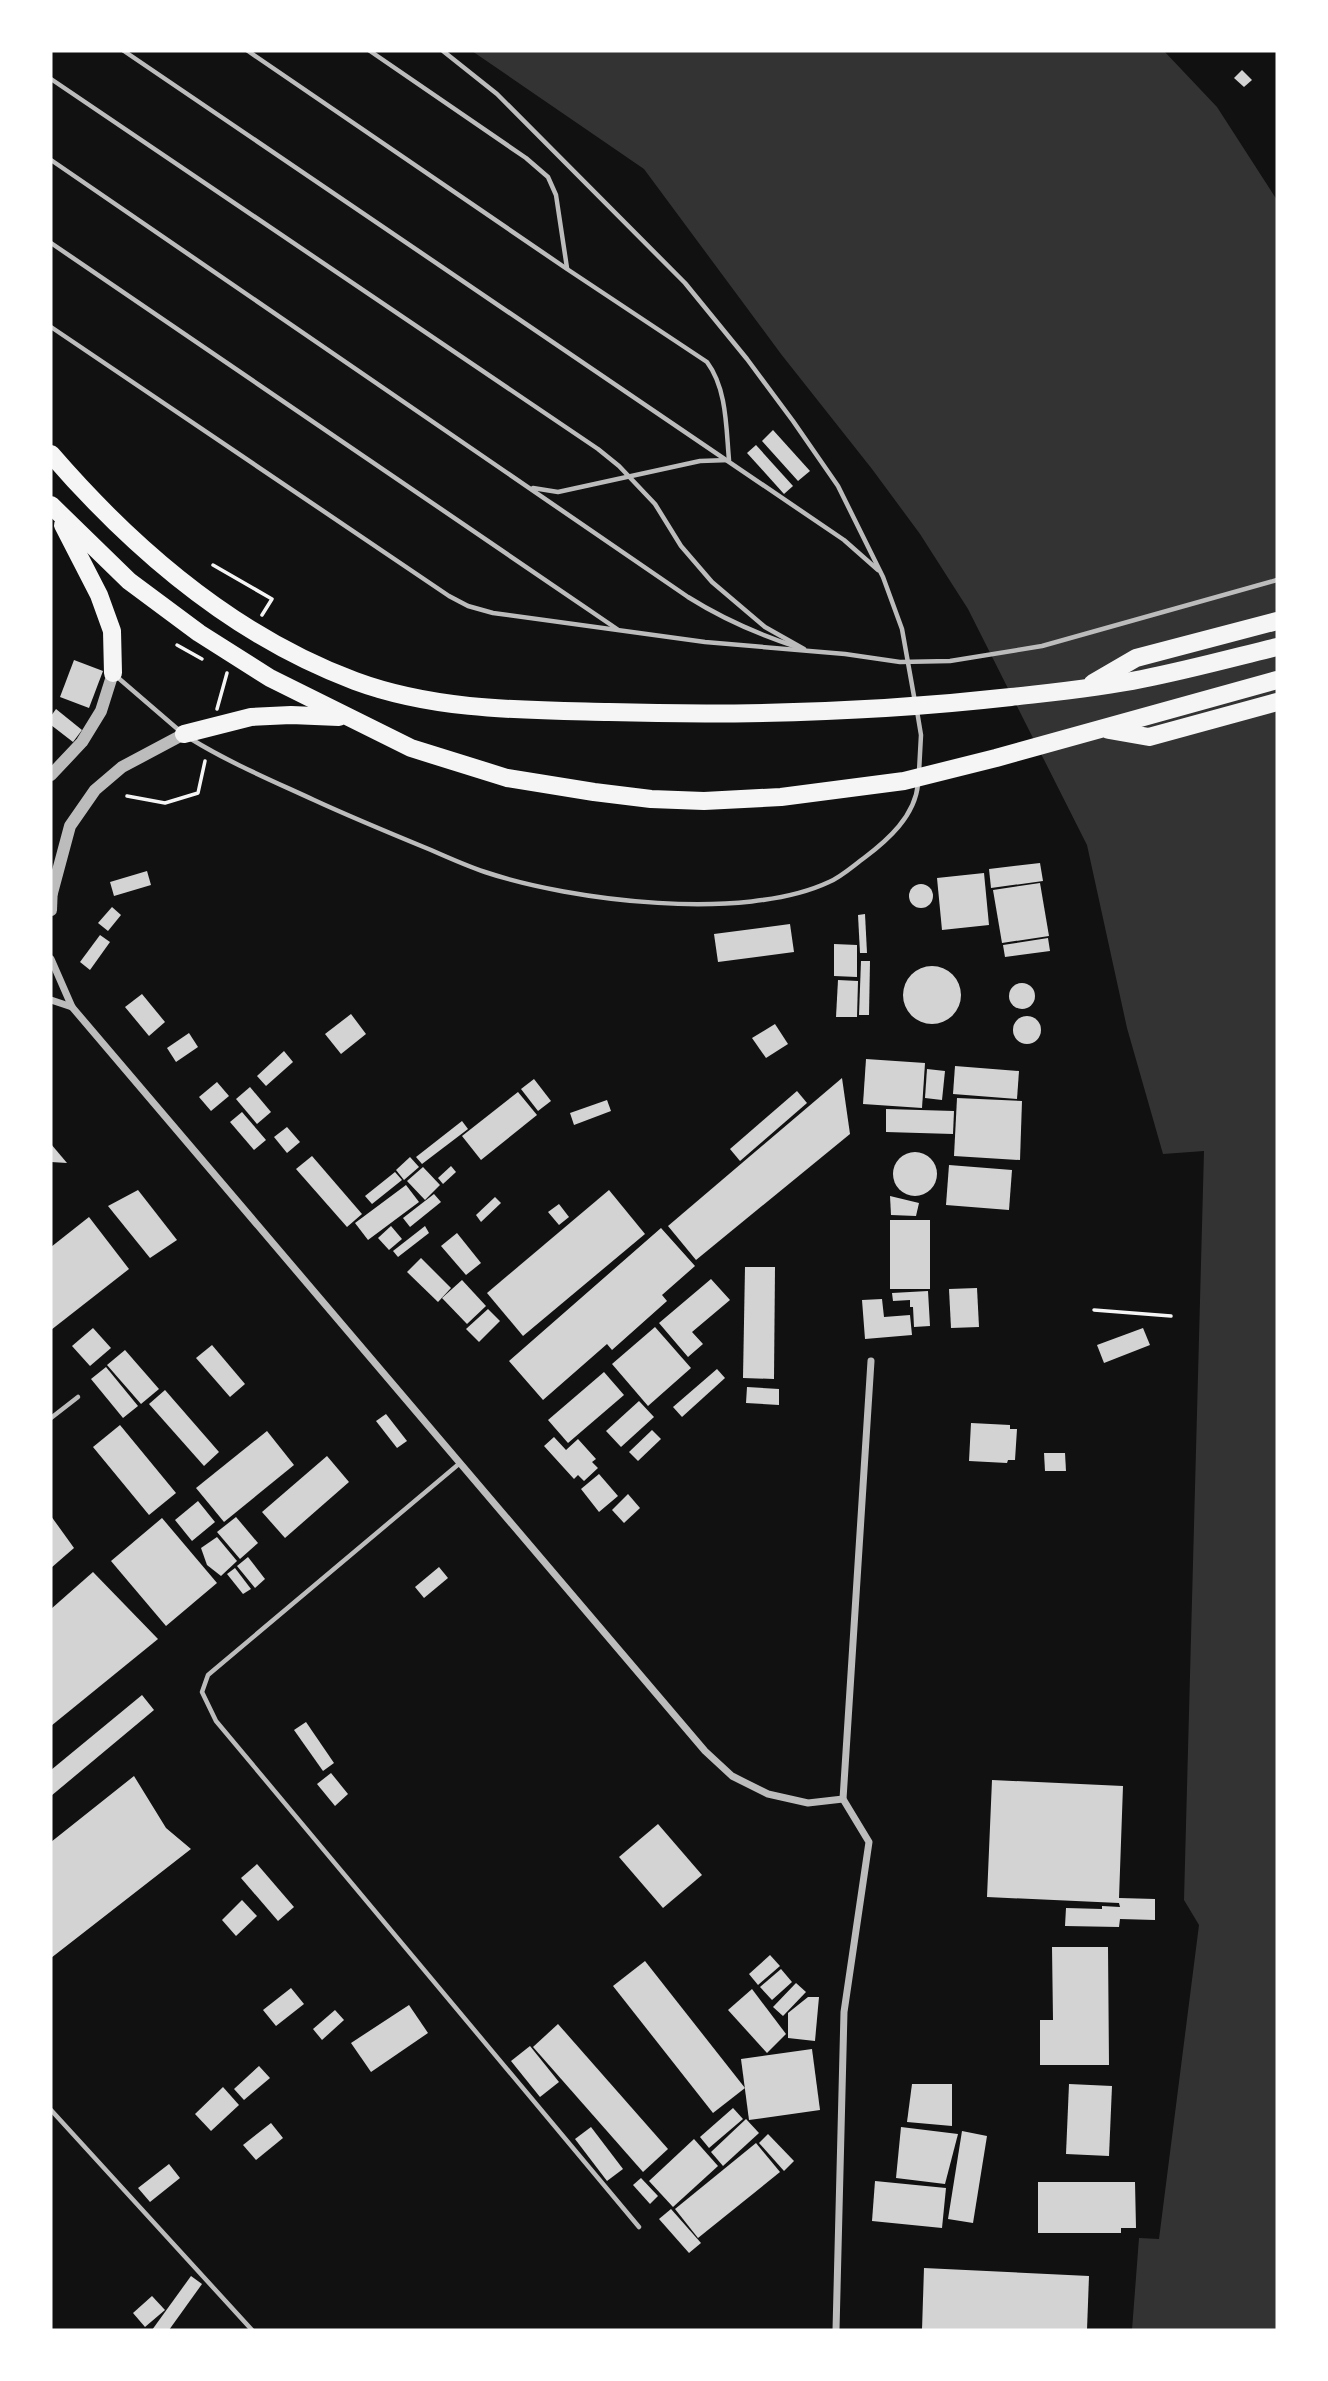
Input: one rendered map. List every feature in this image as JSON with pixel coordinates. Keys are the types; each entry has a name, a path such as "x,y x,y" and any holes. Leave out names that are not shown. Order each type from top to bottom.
{"highway":[{"path":"51,454 89,499 142,549 202,597 253,632 300,657 356,681 416,698 478,708 709,715 916,707 1142,680 1277,647"},
{"path":"53,507 104,607 112,631 113,673"},
{"path":"53,507 129,581 199,634 270,678 347,717 411,748 458,765 507,778 650,799 704,801 781,797 904,781 1277,680"},
{"path":"1084,688 1136,659 1277,621"},
{"path":"1102,729 1149,737 1277,702"},
{"path":"184,734 251,717 347,717"}],"street":[{"path":"51,775 82,741 101,711 113,673"},
{"path":"52,892 70,826 95,790 122,767 184,734"},
{"path":"51,878 51,910"},
{"path":"51,959 72,1007 705,1751 732,1776 768,1794 808,1803 843,1799"},
{"path":"51,1000 72,1007"},
{"path":"836,2330 844,2012 869,1842 843,1799 871,1361"}],"lane":[{"path":"124,51 729,460 844,540 872,562 883,577"},
{"path":"248,51 707,362 716,374 724,407 729,460"},
{"path":"370,51 526,158 548,177 556,195 567,269"},
{"path":"113,673 184,734 220,757 357,820 485,872 538,886 618,900 678,903 753,902 829,882 886,842 910,811 917,793 921,735 902,629 883,577 838,486 755,369 685,283 497,94 443,51"},
{"path":"51,79 598,449 655,504 681,546 712,582 765,627 807,651"},
{"path":"51,160 722,618 807,651"},
{"path":"51,243 618,630"},
{"path":"51,327 449,596 468,606 493,613 705,642 845,654 900,662 950,661 1042,646 1277,580"},
{"path":"528,487 558,492 700,461 729,460"},
{"path":"51,1419 78,1397"},
{"path":"460,1463 208,1675 202,1692 216,1721 639,2227"},
{"path":"51,2110 252,2330"}],"path":[{"path":"213,565 272,600 259,621"},
{"path":"216,716 224,677 233,663"},
{"path":"127,796 165,803 198,793 207,754"},
{"path":"1094,1310 1171,1316"}],"shaded area":[{"path":"472,51 1164,51 1217,107 1277,200 1277,2330 1132,2330 1139,2238 1159,2239 1199,1925 1184,1900 1204,1151 1163,1154 1127,1028 1087,845 968,609 920,534 781,354 644,169"}],"building":[{"path":"1242,70 1252,80 1244,87 1234,78"},
{"path":"773,430 810,471 798,481 762,441"},
{"path":"756,445 793,486 784,494 747,453"},
{"path":"74,660 103,671 89,708 60,697"},
{"path":"56,709 82,730 73,742 51,725 51,716"},
{"path":"1040,863 1043,881 991,888 989,869"},
{"path":"147,871 151,885 114,896 110,882"},
{"path":"984,873 989,925 942,930 937,878"},
{"path":"1040,883 1049,936 1002,943 993,890"},
{"path":"921,884 930,887 933,896 930,905 921,908 912,905 909,896 912,887"},
{"path":"112,907 121,915 108,931 98,923"},
{"path":"865,914 867,953 860,953 858,915"},
{"path":"790,924 794,952 718,962 714,934"},
{"path":"100,935 110,942 90,970 80,962"},
{"path":"1048,938 1050,951 1005,957 1003,945"},
{"path":"834,944 857,945 857,977 834,976"},
{"path":"861,961 870,961 869,1015 859,1015"},
{"path":"932,966 948,971 956,979 961,995 956,1011 948,1019 932,1024 916,1019 908,1011 903,995 908,979 916,971"},
{"path":"838,980 858,981 857,1017 836,1017"},
{"path":"1022,983 1031,987 1035,996 1031,1005 1022,1009 1013,1005 1009,996 1013,987"},
{"path":"142,994 165,1022 149,1036 125,1007"},
{"path":"351,1014 366,1034 341,1054 325,1034"},
{"path":"1027,1016 1037,1020 1041,1030 1037,1040 1027,1044 1017,1040 1013,1030 1017,1020"},
{"path":"775,1024 788,1044 766,1058 752,1038"},
{"path":"189,1033 198,1047 176,1062 167,1048"},
{"path":"284,1051 293,1062 266,1086 257,1076"},
{"path":"866,1059 925,1063 922,1108 863,1104"},
{"path":"955,1066 1019,1071 1017,1099 953,1094"},
{"path":"927,1069 945,1071 942,1100 925,1098"},
{"path":"842,1078 850,1134 696,1260 668,1226"},
{"path":"534,1079 551,1101 538,1111 521,1089"},
{"path":"217,1082 229,1096 211,1111 199,1097"},
{"path":"250,1087 271,1112 257,1124 236,1099"},
{"path":"797,1091 807,1103 740,1161 730,1149"},
{"path":"518,1092 537,1115 481,1160 462,1136"},
{"path":"957,1098 1022,1101 1020,1160 954,1156"},
{"path":"607,1100 611,1111 574,1125 570,1113"},
{"path":"886,1109 954,1111 953,1134 886,1132"},
{"path":"242,1112 266,1140 254,1150 230,1122"},
{"path":"462,1121 468,1129 422,1164 416,1157"},
{"path":"287,1127 300,1142 287,1153 274,1137"},
{"path":"51,1144 67,1163 51,1162"},
{"path":"915,1152 924,1153 931,1158 936,1165 936,1183 931,1190 924,1195 915,1196 906,1195 899,1190 894,1183 893,1174 894,1165 899,1158 906,1153"},
{"path":"312,1156 362,1214 347,1227 296,1169"},
{"path":"410,1157 419,1167 404,1180 396,1170"},
{"path":"949,1165 1012,1170 1009,1210 946,1205"},
{"path":"451,1166 456,1172 443,1184 438,1178"},
{"path":"423,1167 440,1185 425,1200 407,1181"},
{"path":"395,1172 402,1180 372,1204 365,1196"},
{"path":"406,1185 419,1202 368,1240 355,1223"},
{"path":"138,1190 177,1240 150,1258 108,1206"},
{"path":"609,1190 645,1234 523,1336 487,1293"},
{"path":"434,1194 441,1202 410,1227 403,1218"},
{"path":"890,1196 919,1203 916,1216 891,1215"},
{"path":"495,1197 501,1203 481,1222 476,1215"},
{"path":"559,1204 569,1217 559,1225 548,1212"},
{"path":"89,1217 129,1269 51,1330 51,1247"},
{"path":"890,1220 930,1220 930,1289 890,1289"},
{"path":"391,1226 402,1239 389,1250 378,1238"},
{"path":"425,1226 429,1233 398,1257 393,1251"},
{"path":"661,1228 695,1266 662,1295 667,1301 612,1350 607,1344 543,1400 509,1361"},
{"path":"457,1233 481,1263 466,1275 441,1246"},
{"path":"421,1258 451,1288 438,1302 407,1272"},
{"path":"745,1267 775,1267 774,1379 743,1378"},
{"path":"711,1279 730,1300 692,1332 703,1344 688,1357 659,1323"},
{"path":"462,1280 486,1306 467,1324 442,1298"},
{"path":"977,1288 979,1327 951,1328 949,1289"},
{"path":"928,1291 930,1326 914,1327 910,1300 893,1301 892,1293"},
{"path":"882,1299 884,1317 910,1315 912,1335 865,1339 862,1300"},
{"path":"488,1309 500,1321 479,1342 466,1329"},
{"path":"655,1327 691,1368 648,1406 612,1364"},
{"path":"93,1328 111,1348 90,1366 72,1346"},
{"path":"1143,1328 1150,1345 1104,1363 1097,1345"},
{"path":"212,1345 245,1384 230,1397 196,1358"},
{"path":"125,1350 159,1389 141,1404 107,1365"},
{"path":"106,1367 138,1406 123,1418 91,1379"},
{"path":"717,1369 725,1378 682,1417 673,1407"},
{"path":"604,1372 624,1395 568,1443 548,1420"},
{"path":"747,1387 779,1389 779,1405 746,1403"},
{"path":"165,1390 219,1452 204,1466 149,1404"},
{"path":"639,1401 654,1417 621,1447 606,1431"},
{"path":"386,1414 407,1441 397,1448 376,1421"},
{"path":"971,1423 1010,1425 1010,1429 1017,1429 1015,1460 1008,1460 1007,1463 969,1461"},
{"path":"120,1425 176,1493 149,1515 93,1447"},
{"path":"652,1430 661,1439 638,1461 629,1452"},
{"path":"267,1431 294,1465 224,1522 196,1488"},
{"path":"554,1437 566,1450 578,1439 596,1459 592,1462 598,1468 584,1481 578,1475 574,1479 544,1446"},
{"path":"1044,1453 1065,1453 1066,1471 1045,1471"},
{"path":"327,1456 349,1482 285,1538 262,1512"},
{"path":"599,1474 618,1496 599,1512 581,1489"},
{"path":"628,1494 640,1508 624,1523 612,1510"},
{"path":"198,1501 215,1522 192,1541 175,1520"},
{"path":"51,1516 74,1548 51,1568"},
{"path":"236,1517 258,1543 240,1559 217,1532"},
{"path":"162,1518 217,1583 166,1626 111,1561"},
{"path":"217,1537 237,1561 221,1576 207,1565 201,1548"},
{"path":"248,1557 265,1579 255,1588 237,1566"},
{"path":"439,1567 448,1578 424,1598 415,1587"},
{"path":"235,1568 251,1589 243,1594 227,1574"},
{"path":"93,1572 158,1639 51,1726 51,1609"},
{"path":"142,1695 154,1710 51,1796 51,1770"},
{"path":"306,1722 334,1763 323,1771 294,1730"},
{"path":"331,1773 348,1794 335,1806 317,1784"},
{"path":"134,1776 166,1828 191,1849 51,1958 51,1842"},
{"path":"992,1780 1123,1786 1119,1898 1155,1899 1155,1920 1120,1919 1119,1927 1065,1926 1066,1908 1102,1909 1102,1906 1120,1907 1119,1903 987,1897"},
{"path":"658,1824 702,1875 663,1908 619,1857"},
{"path":"257,1864 294,1907 278,1921 241,1878"},
{"path":"242,1900 257,1916 236,1936 222,1920"},
{"path":"1052,1947 1108,1947 1109,2065 1040,2065 1040,2020 1053,2020"},
{"path":"770,1955 780,1966 758,1985 749,1974"},
{"path":"645,1961 745,2088 713,2113 613,1986"},
{"path":"781,1969 792,1982 772,2000 760,1987"},
{"path":"796,1983 806,1992 783,2016 773,2007"},
{"path":"291,1988 304,2004 276,2026 263,2010"},
{"path":"752,1989 786,2034 767,2053 728,2010"},
{"path":"808,1997 819,1997 815,2041 788,2038 788,2013"},
{"path":"409,2005 428,2033 371,2072 351,2043"},
{"path":"335,2010 344,2020 322,2040 313,2029"},
{"path":"558,2024 668,2149 643,2172 533,2047"},
{"path":"530,2046 559,2082 540,2097 511,2061"},
{"path":"812,2049 820,2110 749,2120 741,2059"},
{"path":"259,2066 270,2078 244,2100 234,2089"},
{"path":"912,2084 952,2084 952,2126 907,2122"},
{"path":"1069,2084 1112,2086 1109,2156 1066,2154"},
{"path":"223,2087 239,2105 211,2131 195,2114"},
{"path":"733,2108 743,2119 709,2148 700,2137"},
{"path":"746,2119 759,2133 723,2166 711,2152"},
{"path":"271,2123 283,2138 256,2160 243,2145"},
{"path":"591,2127 623,2169 607,2181 575,2139"},
{"path":"901,2127 958,2134 945,2184 896,2178"},
{"path":"962,2131 987,2136 973,2223 948,2219"},
{"path":"768,2134 794,2161 784,2171 759,2143"},
{"path":"694,2139 718,2166 673,2207 649,2181"},
{"path":"756,2143 780,2172 698,2238 675,2209"},
{"path":"169,2164 180,2178 150,2202 138,2188"},
{"path":"641,2178 658,2196 650,2204 633,2185"},
{"path":"875,2181 946,2188 942,2228 872,2221"},
{"path":"1038,2182 1135,2182 1136,2228 1121,2228 1121,2233 1038,2233"},
{"path":"671,2209 701,2243 689,2253 659,2219"},
{"path":"924,2268 1089,2276 1087,2330 922,2330"},
{"path":"191,2276 202,2284 169,2330 152,2330"},
{"path":"152,2296 165,2310 145,2327 133,2313"}]}
